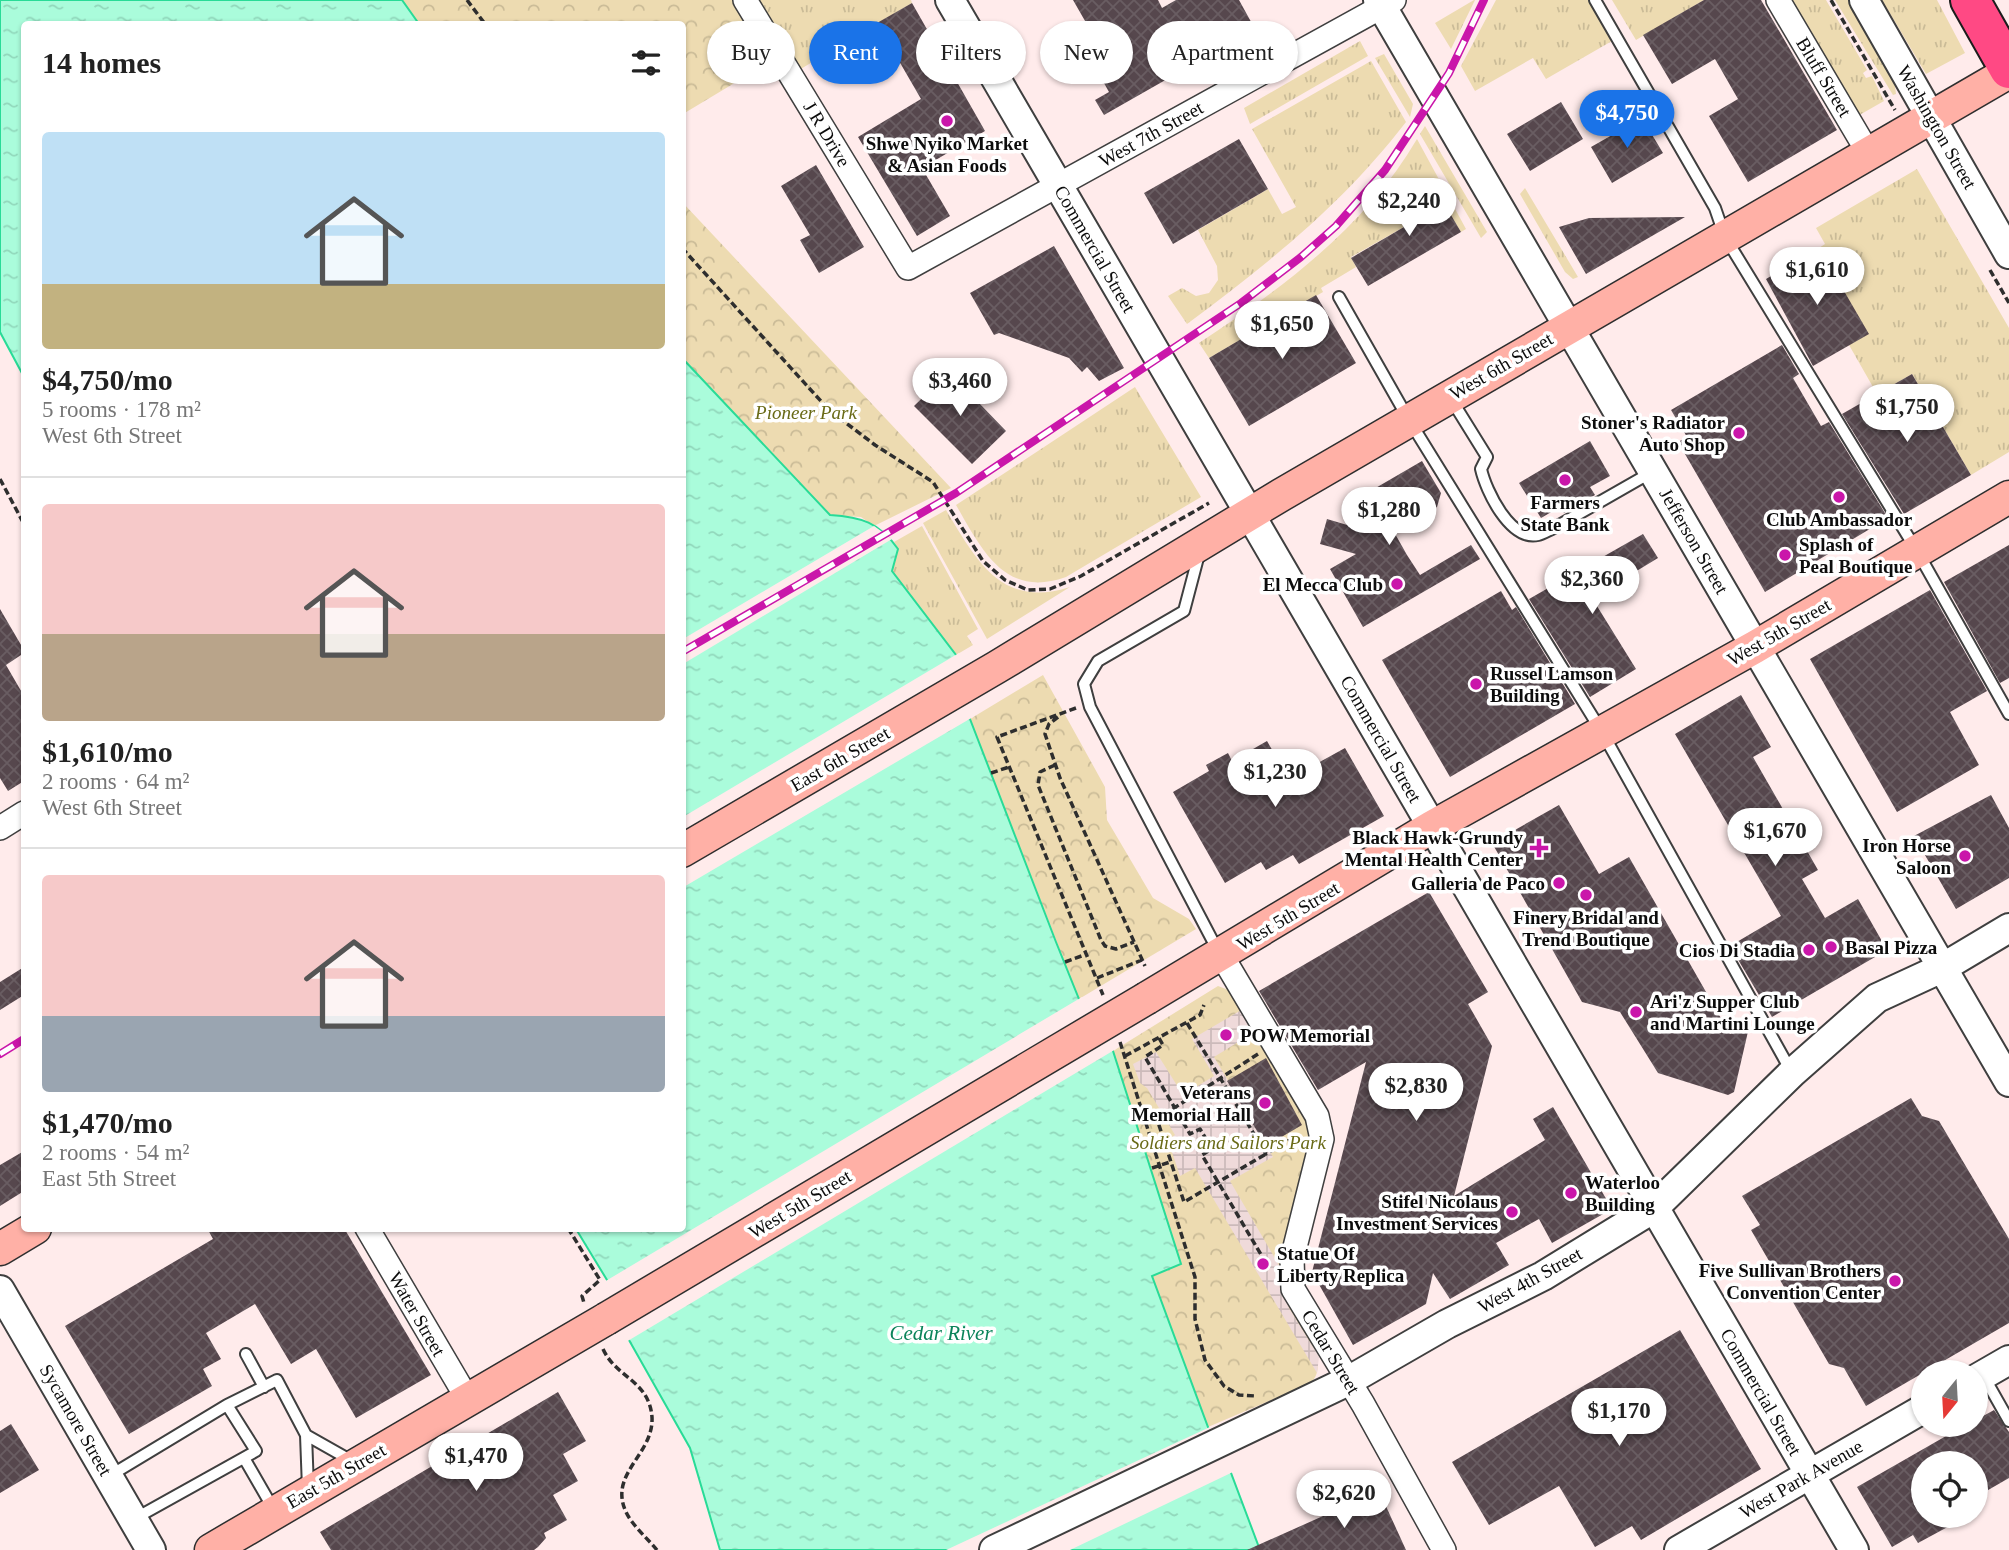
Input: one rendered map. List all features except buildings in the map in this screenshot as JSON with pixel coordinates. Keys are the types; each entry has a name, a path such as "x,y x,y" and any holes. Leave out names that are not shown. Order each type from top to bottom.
{"highway":[{"path":"1971,1 2009,71"}],"main road":[{"name":"West 6th Street","path":"997,667 1203,541 2009,71"},
{"name":"West 5th Street","path":"597,1322 1222,956 1433,827 1755,647 2009,497"},
{"name":"East 6th Street","path":"686,849 997,667"},
{"path":"0,1249 28,1232"},
{"name":"East 5th Street","path":"211,1550 597,1322"}],"street":[{"name":"J R Drive","path":"746,0 908,268"},
{"name":"Commercial Street","path":"950,0 1854,1550"},
{"name":"Bluff Street","path":"1778,0 1869,154"},
{"name":"Washington Street","path":"1864,0 2009,254"},
{"name":"West 7th Street","path":"908,268 1385,2"},
{"name":"Jefferson Street","path":"1385,2 1569,327 2009,1082"},
{"path":"0,828 21,815"},
{"name":"West 4th Street","path":"994,1550 1348,1381 1447,1324 1543,1276 1654,1208 1792,1073 1877,998 1942,968 2009,928"},
{"name":"Cedar Street","path":"1222,956 1317,1116 1322,1139 1290,1273 1293,1289 1444,1550"},
{"name":"Water Street","path":"369,1232 467,1398"},
{"name":"Sycamore Street","path":"0,1290 151,1550"},
{"path":"1988,1372 2009,1360"},
{"name":"West Park Avenue","path":"1679,1550 1911,1416"}],"lane":[{"path":"1595,0 1715,208 1725,237 1917,551 2009,714"},
{"path":"1339,297 1409,420 1602,732 1792,1073"},
{"path":"1449,397 1487,457 1481,469 1484,482 1508,521 1520,532 1537,535 1553,528 1653,471"},
{"path":"1203,541 1184,611 1098,661 1084,684 1089,703 1204,928 1222,956"},
{"path":"246,1354 264,1387"},
{"path":"108,1477 227,1405 277,1380 306,1435 308,1493"},
{"path":"1988,1390 2009,1421"},
{"path":"133,1520 256,1451 227,1405"},
{"path":"306,1435 358,1464"},
{"path":"244,1458 276,1512"}],"path":[{"path":"467,0 483,21"},
{"path":"686,252 829,410 875,445 933,482 983,561 1004,580 1028,590 1050,589 1081,576 1209,503"},
{"path":"0,479 21,518"},
{"path":"1089,703 997,737 1106,1004"},
{"path":"1063,713 1049,724 1045,734 1144,966"},
{"path":"1056,765 1040,772 1038,785 1101,940 1105,946 1116,949 1134,942"},
{"path":"991,773 1009,767"},
{"path":"1065,962 1087,954"},
{"path":"1097,978 1142,960"},
{"path":"1125,1056 1200,1016 1204,1005"},
{"path":"1187,1023 1266,1154"},
{"path":"1116,1030 1195,1277 1195,1319 1205,1360 1224,1386 1239,1395 1262,1396"},
{"path":"1159,1038 1163,1045 1145,1057 1191,1134 1200,1129 1212,1149 1202,1154 1270,1270"},
{"path":"1263,1051 1157,1119 1184,1202 1307,1130"},
{"path":"1152,1168 1171,1162"},
{"path":"570,1232 600,1280 582,1296 597,1322 606,1356 637,1383 648,1399 652,1418 649,1438 623,1477 621,1493 626,1513 657,1550"}],"green space":[{"path":"402,0 734,0 747,21 707,21 707,84 733,84 686,112 686,21 417,21"},
{"path":"752,0 911,0 912,3 882,21 809,21 809,64 799,70 795,64 795,21 766,21"},
{"path":"1475,0 1451,49 1435,23"},
{"path":"1496,0 1588,0 1612,41 1546,79 1533,58 1475,91 1461,66"},
{"path":"1612,0 1704,0 1636,40"},
{"path":"1789,0 1826,0 1867,70 1863,73 1866,78 1872,76 1884,101 1856,117"},
{"path":"1835,0 1848,0 1894,79 1896,94 1893,95"},
{"path":"1882,0 1937,0 1965,53 1926,74"},
{"path":"1360,41 1368,56 1250,124 1244,108 1286,84 1298,84 1298,77"},
{"path":"1384,54 1413,104 1410,117 1375,58"},
{"path":"1371,61 1406,122 1356,180 1304,231 1187,324 1168,296 1182,288 1196,296 1209,293 1218,280 1217,266 1198,230 1268,189 1282,214 1296,207 1252,129"},
{"path":"1425,126 1487,232 1481,238 1420,134"},
{"path":"1417,139 1466,229 1461,232 1434,188 1395,211 1404,227 1351,257 1356,267 1321,288 1323,292 1209,358 1199,343 1291,277 1348,227 1374,200"},
{"path":"1917,169 2009,328 2009,452 1971,475 1912,374 1877,394 1849,345 1819,248 1825,244 1816,228"},
{"path":"1525,188 1578,277 1573,279 1565,272 1520,194"},
{"name":"Pioneer Park","path":"686,206 951,488 874,526 861,517 830,515 686,362"},
{"path":"1135,387 1201,497 1066,577 1045,582 1027,581 1011,576 986,553 956,505"},
{"path":"946,510 981,563 1009,586 1026,591 1046,592 1070,587 987,639 923,523"},
{"path":"922,526 978,629 967,636 973,645 956,655 892,571 898,549 894,542"},
{"path":"1043,675 1105,787 1107,820 1153,898 1189,919 1196,929 1079,999 970,719"},
{"name":"Soldiers and Sailors Park","path":"1218,986 1234,992 1311,1131 1304,1169 1286,1231 1280,1271 1286,1299 1308,1337 1318,1361 1317,1373 1311,1383 1208,1427 1152,1276 1181,1264 1113,1051"}],"shaded area":[{"path":"1243,1009 1256,1031 1214,1057 1273,1157 1230,1181 1280,1267 1282,1288 1289,1308 1319,1357 1317,1373 1195,1168 1180,1176 1168,1140 1175,1135 1147,1088 1140,1083 1133,1064 1156,1052 1183,1095 1214,1076 1192,1039"}],"water":[{"path":"0,0 402,0 417,21 21,21 21,371 0,332"},
{"name":"Cedar River","path":"686,362 830,515 851,517 868,523 891,540 898,549 892,571 956,655 970,719 1056,942 1079,999 1113,1051 1181,1264 1152,1276 1208,1427 1231,1473 1260,1550 720,1550 690,1448 629,1340 607,1280 578,1232 686,1232"}],"pier":[{"path":"874,526 892,539 686,662 686,637"},
{"path":"959,653 973,717 686,886 686,815"},
{"path":"1082,997 1116,1049 626,1342 604,1282"},
{"path":"1212,1426 1235,1471 1070,1550 946,1550"}],"railway":[{"path":"686,650 956,493 1241,303 1301,257 1336,226 1385,170 1449,73 1484,0"},
{"path":"0,1054 21,1041"}],"place":[{"name":"Shwe Nyiko Market & Asian Foods","path":"947,121"},
{"name":"Stoner's Radiator Auto Shop","path":"1739,433"},
{"name":"Farmers State Bank","path":"1565,480"},
{"name":"Club Ambassador","path":"1839,497"},
{"name":"Splash of Peal Boutique","path":"1785,555"},
{"name":"El Mecca Club","path":"1397,584"},
{"name":"Russel Lamson Building","path":"1476,684"},
{"name":"Black Hawk-Grundy Mental Health Center","path":"1539,848"},
{"name":"Iron Horse Saloon","path":"1965,856"},
{"name":"Galleria de Paco","path":"1559,883"},
{"name":"Finery Bridal and Trend Boutique","path":"1586,895"},
{"name":"Basal Pizza","path":"1831,947"},
{"name":"Cios Di Stadia","path":"1809,950"},
{"name":"Ari'z Supper Club and Martini Lounge","path":"1636,1012"},
{"name":"POW Memorial","path":"1226,1035"},
{"name":"Veterans Memorial Hall","path":"1265,1103"},
{"name":"Waterloo Building","path":"1571,1193"},
{"name":"Stifel Nicolaus Investment Services","path":"1512,1212"},
{"name":"Statue Of Liberty Replica","path":"1263,1264"},
{"name":"Five Sullivan Brothers Convention Center","path":"1895,1281"}]}
